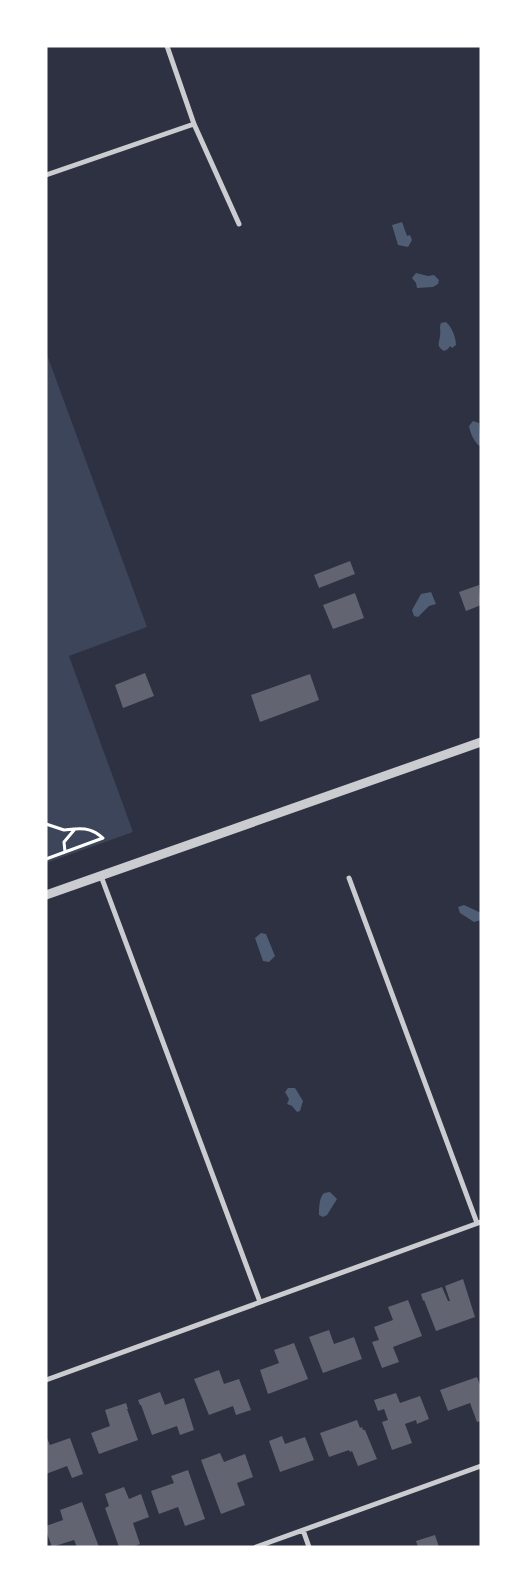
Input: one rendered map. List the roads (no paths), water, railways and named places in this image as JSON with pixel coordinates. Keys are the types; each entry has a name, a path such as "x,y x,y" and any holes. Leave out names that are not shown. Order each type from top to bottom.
{"street":[{"path":"167,46 194,124 239,224"},
{"path":"46,176 194,124"},
{"path":"46,895 481,742"},
{"path":"101,876 260,1302"},
{"path":"46,1380 479,1223 349,878"},
{"path":"256,1547 481,1466"},
{"path":"303,1530 309,1547"}]}
